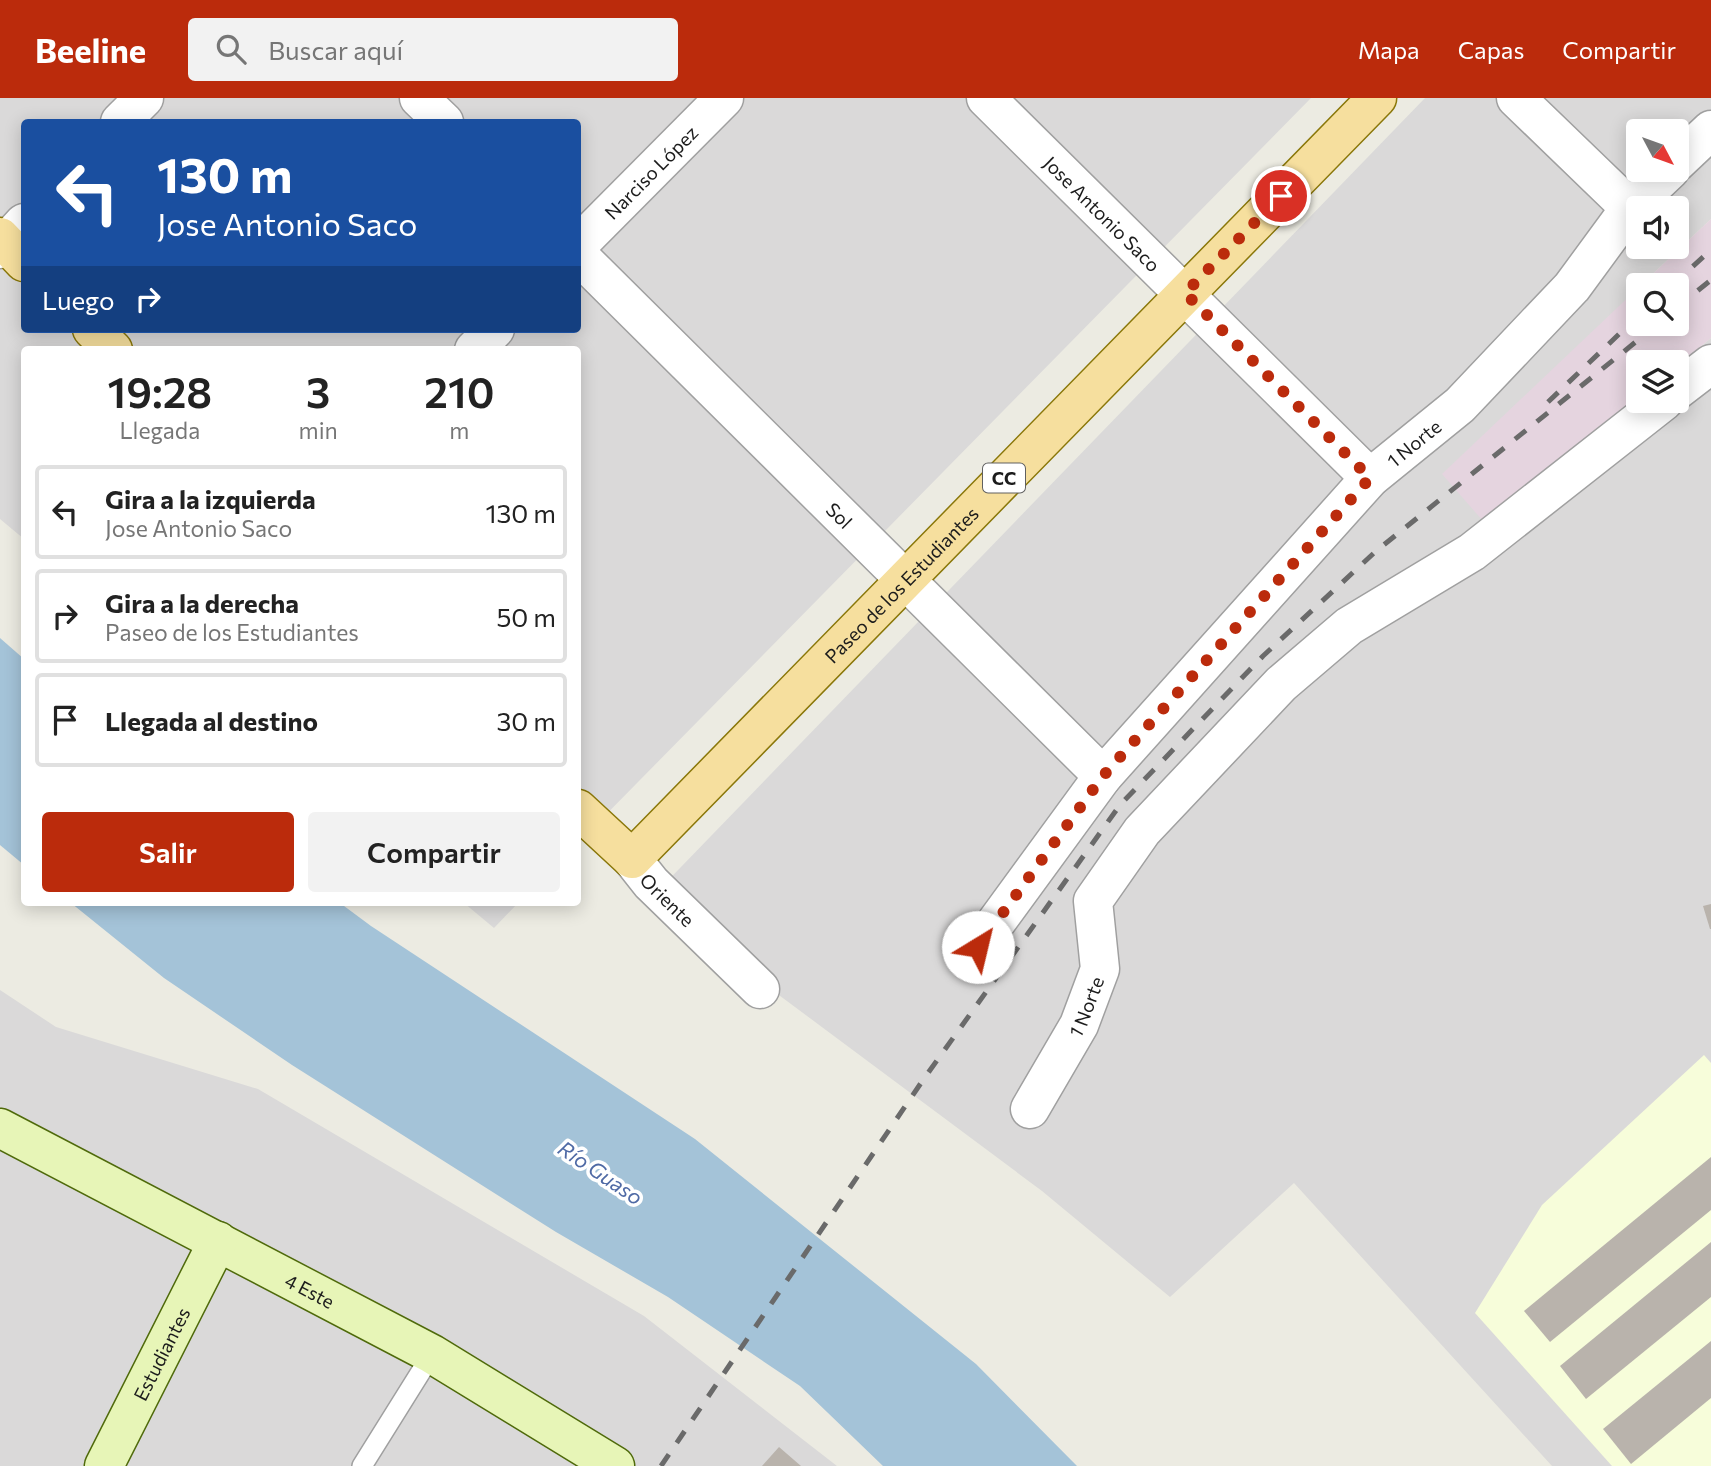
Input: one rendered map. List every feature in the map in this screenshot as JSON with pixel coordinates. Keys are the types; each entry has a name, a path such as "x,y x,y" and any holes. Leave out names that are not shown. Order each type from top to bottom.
{"main road":[{"name":"Paseo de los Estudiantes","path":"632,859 1377,98"},
{"path":"96,333 109,346"},
{"name":"Oriente","path":"581,812 632,859"},
{"name":"4 Este","path":"0,1128 432,1354 615,1466"},
{"name":"Estudiantes","path":"104,1466 218,1241"}],"street":[{"path":"123,119 144,98"},
{"path":"419,98 441,119"},
{"name":"Narciso López","path":"581,242 724,98"},
{"name":"Jose Antonio Saco","path":"986,98 1370,478"},
{"path":"1516,98 1626,204"},
{"path":"1689,151 1711,130"},
{"name":"1 Norte","path":"1643,196 1657,182"},
{"name":"1 Norte","path":"978,947 1103,776 1370,478 1470,396 1572,287 1626,213"},
{"name":"Sol","path":"581,258 1103,776"},
{"path":"478,346 491,333"},
{"path":"1689,381 1711,364"},
{"name":"1 Norte","path":"1030,1109 1079,1025 1100,969 1093,901 1142,831 1281,684 1349,626 1472,552 1649,413"},
{"name":"Oriente","path":"632,859 651,883 760,989"}],"lane":[{"path":"362,1466 432,1354"}],"shaded area":[{"path":"0,98 1311,98 581,840 581,346 21,346 21,536 0,519"},
{"path":"1425,98 1711,98 1711,219 1689,240 1689,196 1626,196 1626,259 1669,259 1654,273 1626,273 1626,303 1483,521 1626,407 1626,413 1689,413 1689,356 1711,338 1711,1466 1552,1466 1294,1183 1170,1297 1042,1191 650,899"},
{"path":"1711,219 1711,338 1689,356 1689,350 1626,350 1626,407 1483,521 1442,474 1626,299 1626,336 1689,336 1689,273 1654,273 1669,259 1689,259 1689,240"},
{"path":"468,906 515,906 494,928"},
{"path":"0,990 56,1027 258,1089 644,1316 837,1466 0,1466"},
{"path":"1704,1055 1711,1063 1711,1466 1612,1466 1475,1313 1542,1205"}],"water":[{"path":"0,638 21,656 21,862 0,845"},
{"name":"Río Guaso","path":"75,906 344,906 695,1139 976,1364 1077,1466 883,1466 800,1386 668,1297 556,1232 292,1065 164,978"}],"building":[{"path":"1711,904 1711,929 1710,929 1703,906"},
{"path":"1711,1157 1711,1210 1550,1342 1524,1311"},
{"path":"1711,1242 1711,1297 1586,1399 1560,1366"},
{"path":"1711,1341 1711,1398 1631,1464 1603,1429"},
{"path":"779,1447 801,1466 762,1466"}],"railway":[{"path":"1685,273 1711,250"},
{"path":"1689,298 1711,280"},
{"path":"1548,402 1626,327"},
{"path":"661,1466 923,1080 1120,805 1263,656 1375,552 1643,336"}],"route":[{"path":"978,947 1103,776 1370,478 1185,293 1281,196"}]}
